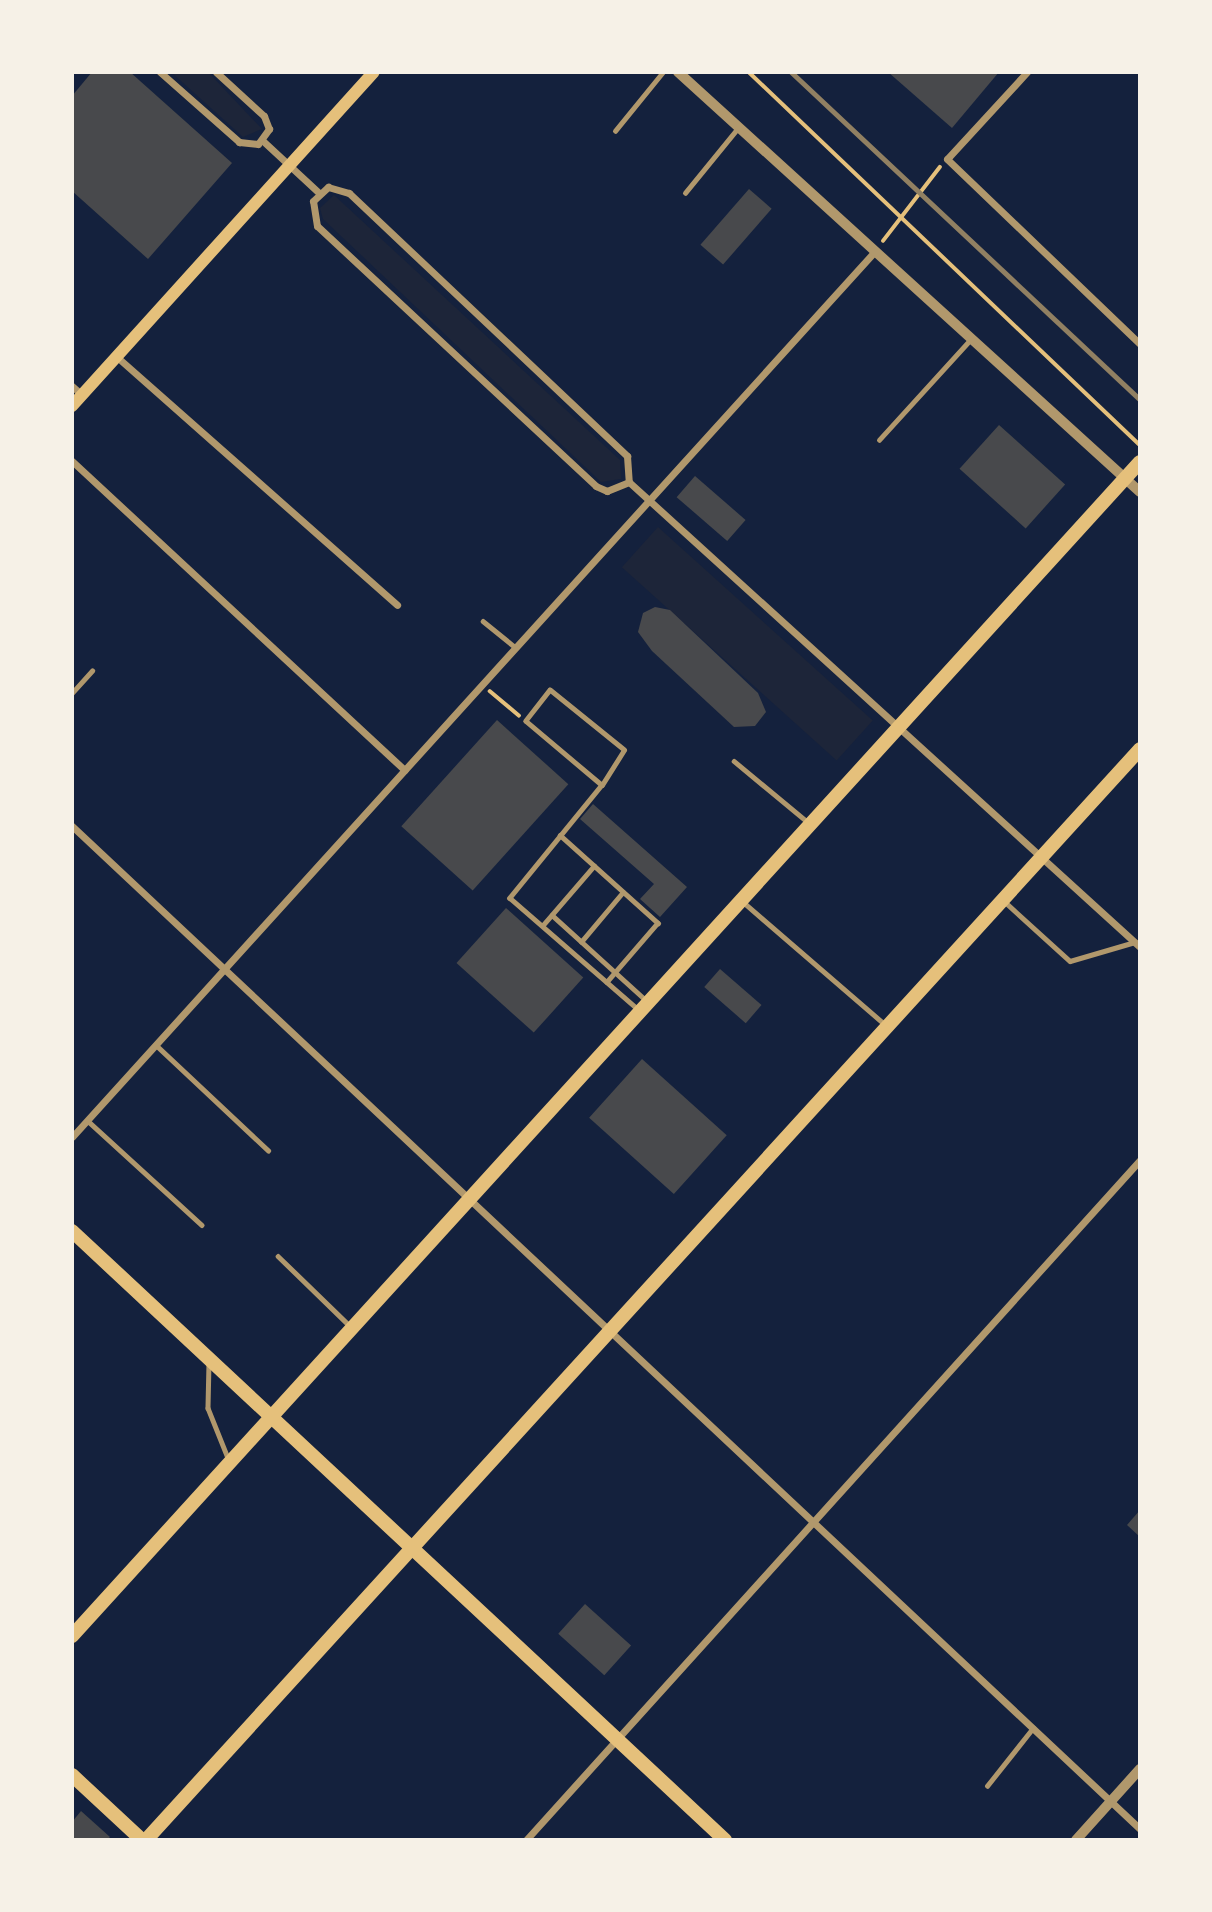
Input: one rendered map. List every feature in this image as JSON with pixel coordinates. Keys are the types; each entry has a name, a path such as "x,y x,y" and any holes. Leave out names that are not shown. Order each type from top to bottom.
{"main road":[{"path":"72,406 374,72"},
{"path":"72,1636 1140,462"},
{"path":"72,1775 144,1840 1140,749"},
{"path":"72,1231 724,1840"}],"street":[{"path":"160,72 239,142 252,147 263,141 269,129 264,116 216,72"},
{"path":"678,72 1140,492"},
{"path":"1027,72 947,159 1140,344"},
{"path":"263,141 318,192"},
{"path":"629,482 607,491 596,486 317,226 312,213 318,192 328,187 349,193 627,456 629,482 1138,945"},
{"path":"72,1137 876,251"},
{"path":"117,356 397,605"},
{"path":"72,386 82,395"},
{"path":"72,461 405,770"},
{"path":"72,826 1140,1829"},
{"path":"526,1840 1140,1160"},
{"path":"1076,1840 1140,1769"}],"lane":[{"path":"615,131 663,72"},
{"path":"685,192 739,127"},
{"path":"879,440 971,338"},
{"path":"483,621 516,647"},
{"path":"72,693 92,671"},
{"path":"603,785 526,721 556,690 624,750 603,785 510,898 607,982 644,1006"},
{"path":"734,761 810,824"},
{"path":"560,835 658,923 607,982"},
{"path":"543,925 594,866"},
{"path":"581,942 623,892"},
{"path":"740,900 887,1026"},
{"path":"1003,900 1070,961 1138,945"},
{"path":"552,915 615,973 644,1006"},
{"path":"155,1045 268,1150"},
{"path":"87,1120 202,1225"},
{"path":"278,1256 352,1328"},
{"path":"209,1360 208,1408 230,1462"},
{"path":"987,1786 1033,1728"}],"path":[{"path":"748,72 1140,445"},
{"path":"876,251 947,159"},
{"path":"483,684 526,721"}],"shaded area":[{"path":"171,72 208,72 262,129 243,137"},
{"path":"334,195 620,460 621,479 601,482 323,219 320,208"},
{"path":"658,527 873,720 837,761 622,567"}],"building":[{"path":"92,72 130,72 232,163 148,259 72,191 72,96"},
{"path":"888,72 999,72 952,128"},
{"path":"749,189 772,209 723,265 700,245"},
{"path":"999,425 1065,485 1026,528 960,469"},
{"path":"695,476 746,520 727,541 677,497"},
{"path":"655,607 670,610 758,693 766,712 755,726 734,727 652,651 638,632 643,613"},
{"path":"497,720 568,784 473,891 401,826"},
{"path":"593,804 687,887 660,917 640,899 654,884 580,819"},
{"path":"506,908 583,978 534,1033 456,963"},
{"path":"720,969 762,1005 746,1023 704,987"},
{"path":"642,1059 727,1135 674,1194 589,1118"},
{"path":"1140,1510 1140,1537 1127,1525"},
{"path":"585,1604 631,1645 604,1675 558,1634"},
{"path":"81,1811 110,1837 107,1840 72,1840 72,1822"}],"railway":[{"path":"791,72 1140,400"}]}
